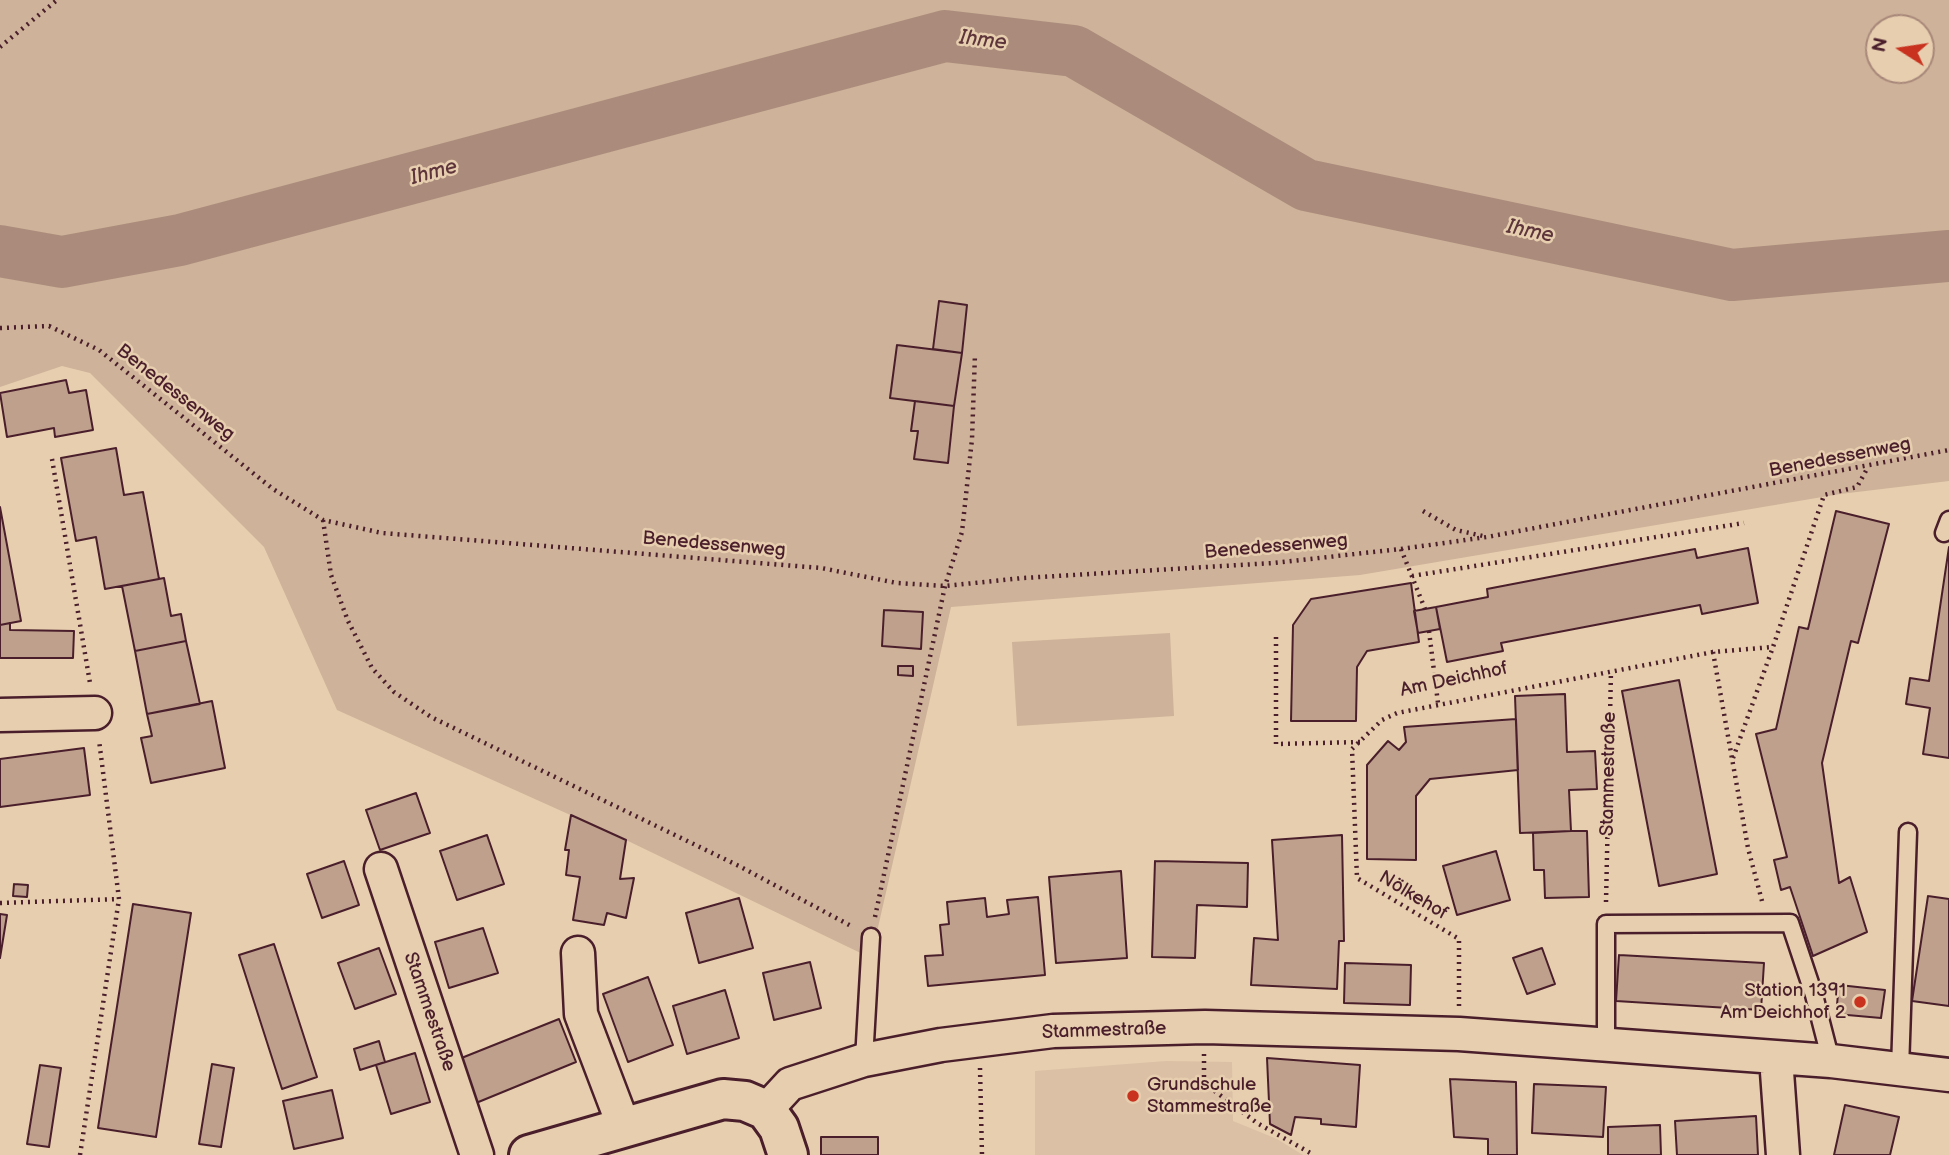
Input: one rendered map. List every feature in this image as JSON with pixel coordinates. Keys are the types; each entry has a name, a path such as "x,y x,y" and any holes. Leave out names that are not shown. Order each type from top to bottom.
{"street":[{"path":"0,715 95,713"},
{"name":"Stammestraße","path":"381,869 477,1155"},
{"path":"578,953 581,1014 611,1138"},
{"name":"Stammestraße","path":"766,1110 790,1083 864,1060 979,1040 1054,1031 1205,1027 1459,1034 1831,1061 1949,1075"},
{"path":"1776,1058 1783,1155"},
{"path":"529,1155 611,1138 723,1098 745,1101 766,1110 779,1128 788,1155"}],"lane":[{"path":"1900,1069 1908,832"},
{"path":"1606,1044 1606,924 1790,923 1814,995 1831,1061"},
{"path":"864,1060 871,937"}],"path":[{"path":"0,47 57,0"},
{"name":"Benedessenweg","path":"0,328 49,326 99,351 274,489 323,520 382,533 821,568 897,583 945,586 1023,578 1273,563 1401,549 1487,537 1949,450"},
{"path":"323,520 331,575 348,621 372,668 394,692 431,717 739,866 871,937 945,586 962,531 972,439 975,354"},
{"path":"52,459 95,713 118,899 80,1155"},
{"path":"1733,759 1824,495 1857,487 1868,467"},
{"name":"Benedessenweg","path":"1423,511 1456,530 1487,537"},
{"path":"1412,576 1744,523"},
{"path":"1401,549 1425,609"},
{"path":"1429,631 1438,703"},
{"path":"1276,637 1276,744 1361,742"},
{"name":"Am Deichhof","path":"1361,742 1382,720 1397,713 1438,703 1713,653 1773,647"},
{"path":"1713,653 1748,848 1768,922"},
{"name":"Stammestraße","path":"1606,924 1611,671"},
{"name":"Nölkehof","path":"1361,742 1352,749 1357,878 1459,939 1459,1034"},
{"path":"0,903 118,899"},
{"path":"979,1040 982,1155"},
{"path":"1205,1042 1204,1083 1257,1123 1314,1155"}],"shaded area":[{"path":"0,0 1949,0 1949,481 1840,494 1360,575 951,607 871,958 626,840 337,710 264,547 90,373 62,366 0,387"},
{"path":"1170,633 1174,716 1017,726 1012,642"},
{"name":"Grundschule Stammestraße","path":"1166,1061 1232,1062 1233,1121 1277,1139 1303,1155 1035,1155 1035,1071"}],"building":[{"path":"939,301 967,305 962,353 933,349"},
{"path":"897,345 962,353 954,406 890,398"},
{"path":"66,380 69,393 86,390 93,430 55,437 54,428 7,437 0,393"},
{"path":"915,401 954,406 948,463 914,459 918,431 911,431"},
{"path":"116,448 124,495 143,492 159,579 105,589 96,537 76,541 61,458"},
{"path":"0,507 21,621 0,625"},
{"path":"1836,511 1889,524 1858,643 1851,641 1822,763 1839,883 1850,877 1867,932 1813,956 1790,887 1781,890 1774,860 1787,857 1756,734 1776,729 1799,627 1808,629"},
{"path":"1949,547 1949,758 1923,754 1930,708 1906,704 1910,678 1929,681"},
{"path":"1748,548 1758,603 1702,614 1700,605 1501,643 1503,651 1447,662 1436,607 1488,597 1487,589 1695,549 1697,558"},
{"path":"164,578 171,616 181,614 186,641 135,651 122,586"},
{"path":"1411,583 1419,642 1367,651 1357,667 1356,721 1291,721 1293,625 1311,599"},
{"path":"1436,607 1440,629 1418,633 1414,611"},
{"path":"884,610 923,612 921,649 882,646"},
{"path":"10,623 10,630 74,631 73,658 0,658 0,625"},
{"path":"186,641 200,704 147,714 135,651"},
{"path":"898,666 913,666 913,676 898,675"},
{"path":"1679,680 1717,874 1659,886 1622,691"},
{"path":"1565,694 1567,752 1595,751 1597,789 1569,790 1571,831 1520,833 1515,696"},
{"path":"212,701 225,768 151,783 141,738 152,736 147,714"},
{"path":"1516,719 1518,770 1430,779 1416,796 1416,860 1367,859 1367,765 1388,741 1399,750 1406,742 1404,727"},
{"path":"84,748 90,795 0,807 0,759"},
{"path":"416,793 430,833 380,850 366,810"},
{"path":"571,815 626,840 620,879 634,878 626,918 607,913 604,925 573,920 580,877 566,875 569,850 565,850"},
{"path":"1587,831 1589,897 1545,898 1544,870 1534,870 1533,833"},
{"path":"487,835 504,884 457,900 440,851"},
{"path":"1342,835 1344,941 1339,941 1337,989 1251,985 1254,938 1278,940 1272,840"},
{"path":"1496,851 1510,900 1457,915 1443,866"},
{"path":"344,861 359,905 322,918 307,874"},
{"path":"1155,861 1248,863 1247,907 1197,905 1195,958 1152,957"},
{"path":"1121,871 1127,958 1056,963 1049,877"},
{"path":"14,884 28,885 27,897 13,896"},
{"path":"1928,896 1949,899 1949,1006 1912,1001"},
{"path":"1038,897 1045,975 928,986 925,956 943,955 940,925 949,924 947,902 985,898 987,917 1009,914 1007,900"},
{"path":"739,898 753,948 699,963 686,913"},
{"path":"133,904 191,913 156,1137 98,1128"},
{"path":"0,914 7,915 0,958"},
{"path":"483,928 498,973 449,988 435,942"},
{"path":"274,944 317,1077 282,1089 239,955"},
{"path":"379,948 396,994 355,1009 338,963"},
{"path":"1542,948 1555,984 1527,994 1513,958"},
{"path":"1619,955 1764,963 1761,1010 1616,1001"},
{"path":"810,962 821,1008 774,1020 763,973"},
{"path":"1345,963 1411,965 1410,1005 1344,1003"},
{"path":"648,977 673,1045 628,1062 603,994"},
{"name":"Station 1391 Am Deichhof 2","path":"1839,985 1885,990 1881,1018 1836,1014"},
{"path":"725,990 739,1038 687,1054 673,1006"},
{"path":"559,1019 576,1062 476,1103 459,1059"},
{"path":"379,1041 385,1062 360,1070 354,1049"},
{"path":"415,1053 430,1102 391,1114 376,1065"},
{"path":"1267,1058 1360,1065 1356,1127 1321,1124 1321,1119 1295,1117 1291,1135 1270,1124"},
{"path":"212,1064 234,1068 221,1147 199,1144"},
{"path":"40,1065 61,1068 49,1147 27,1144"},
{"path":"1450,1079 1516,1082 1517,1155 1488,1155 1488,1139 1454,1137"},
{"path":"1534,1084 1606,1087 1603,1137 1532,1133"},
{"path":"332,1090 343,1138 294,1149 283,1101"},
{"path":"1845,1105 1899,1117 1890,1155 1834,1155"},
{"path":"1756,1116 1758,1155 1677,1155 1675,1121"},
{"path":"1660,1125 1661,1155 1608,1155 1608,1127"},
{"path":"821,1137 878,1137 878,1155 821,1155"}],"waterway":[{"name":"Ihme","path":"0,251 62,262 180,240 945,36 1074,51 1306,185 1732,275 1949,256"}],"place":[{"name":"Station 1391 Am Deichhof 2","path":"1860,1002"},
{"name":"Grundschule Stammestraße","path":"1133,1096"}]}
